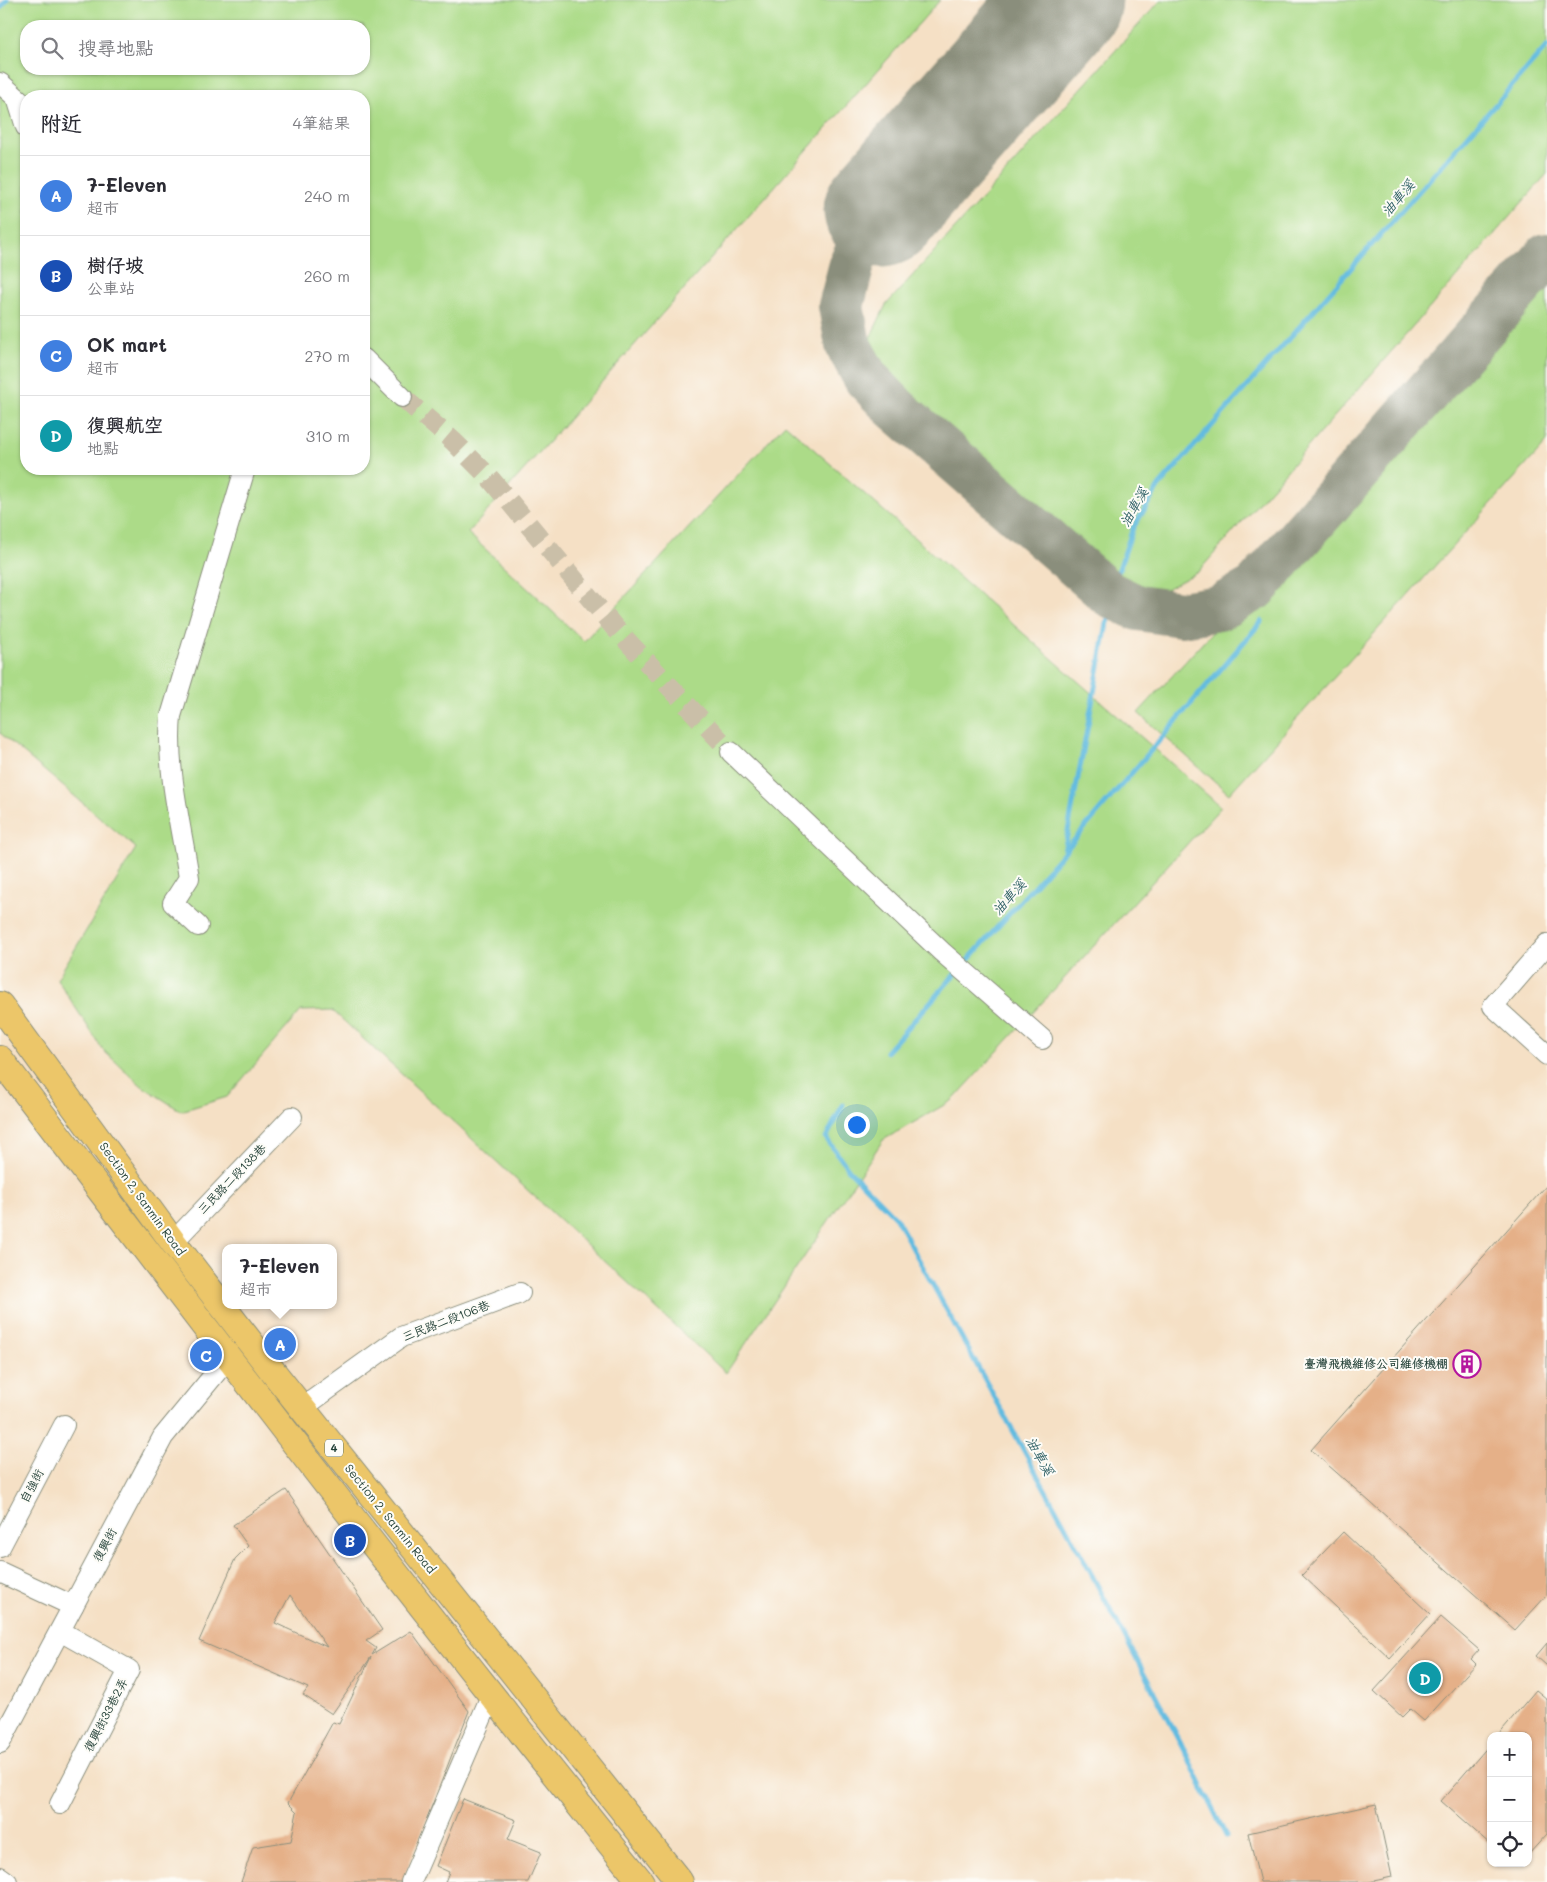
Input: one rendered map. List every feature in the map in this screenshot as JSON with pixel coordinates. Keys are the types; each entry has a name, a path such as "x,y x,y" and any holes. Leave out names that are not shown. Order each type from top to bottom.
{"main road":[{"name":"Section 2, Sanmin Road","path":"0,1005 173,1242 222,1305"},
{"name":"4","path":"0,1059 228,1358 490,1696 641,1882"},
{"name":"Section 2, Sanmin Road","path":"225,1309 680,1882"}],"lane":[{"path":"0,83 20,100"},
{"path":"370,365 402,397"},
{"path":"198,926 173,903 189,878 171,764 169,738 171,716 243,475"},
{"path":"731,752 942,952 1042,1039"},
{"path":"1547,944 1493,1006 1547,1055"},
{"name":"三民路二段138巷","path":"173,1242 292,1117"},
{"name":"三民路二段106巷","path":"302,1408 401,1337 520,1293"},
{"name":"復興街","path":"0,1743 163,1437 228,1358"},
{"name":"自強街","path":"0,1547 64,1425"},
{"path":"0,1572 73,1606"},
{"name":"復興街33巷2弄","path":"60,1631 129,1670 60,1804"},
{"path":"412,1882 490,1696"},
{"path":"0,1877 7,1882"}],"green space":[{"path":"7,0 940,0 468,533 584,641 785,424 1221,807 953,1100 883,1140 726,1373 332,1010 301,1011 227,1097 181,1111 142,1086 103,1050 57,979 136,848 0,733 0,8"},
{"path":"1161,0 1547,0 1547,174 1198,572 1132,607 1087,597 884,417 866,378 870,338 886,305"},
{"path":"1547,269 1547,442 1229,794 1138,713"}],"building":[{"name":"臺灣飛機維修公司維修機棚","path":"1547,1185 1547,1595 1515,1630 1311,1450"},
{"path":"286,1490 382,1630 366,1641 376,1648 372,1655 411,1631 469,1711 402,1882 241,1882 253,1847 291,1841 297,1812 288,1803 333,1722 339,1724 371,1657 332,1714 303,1695 308,1688 199,1641 235,1559 248,1546 233,1525","holes":["290,1595 327,1647 275,1623"]},
{"path":"1343,1532 1430,1614 1390,1658 1302,1575"},
{"path":"1441,1617 1479,1650 1471,1659 1476,1664 1424,1721 1410,1709 1402,1717 1374,1691"},
{"path":"1547,1643 1547,1666 1536,1656"},
{"path":"1536,1690 1547,1699 1547,1834 1532,1851 1532,1732 1500,1732"},
{"path":"1487,1748 1487,1841 1441,1801"},
{"path":"463,1799 516,1820 508,1839 541,1852 528,1882 445,1882 449,1872 436,1866"},
{"path":"1376,1804 1392,1877 1369,1882 1260,1882 1248,1833"}],"waterway":[{"path":"0,8 7,0"},
{"name":"油車溪","path":"963,966 1064,852 1115,581 1133,528 1159,486 1547,46"},
{"path":"1064,852 1262,621"},
{"name":"油車溪","path":"886,1052 957,972"},
{"name":"油車溪","path":"843,1105 826,1138 849,1170 896,1218 1084,1560 1181,1743 1226,1836"}],"taxiway":[{"path":"881,210 853,260 841,306 848,345 866,378 895,408 1109,594 1138,608 1181,614 1219,608 1255,588 1547,256"}],"runway":[{"path":"881,210 1065,0"}],"tunnel":[{"path":"402,397 453,441 488,476 614,627 731,752"}],"place":[{"name":"7-Eleven","path":"280,1344"},
{"name":"OK mart","path":"206,1355"},
{"name":"臺灣飛機維修公司維修機棚","path":"1467,1364"},
{"name":"樹仔坡","path":"350,1540"},
{"name":"復興航空","path":"1425,1678"}]}
